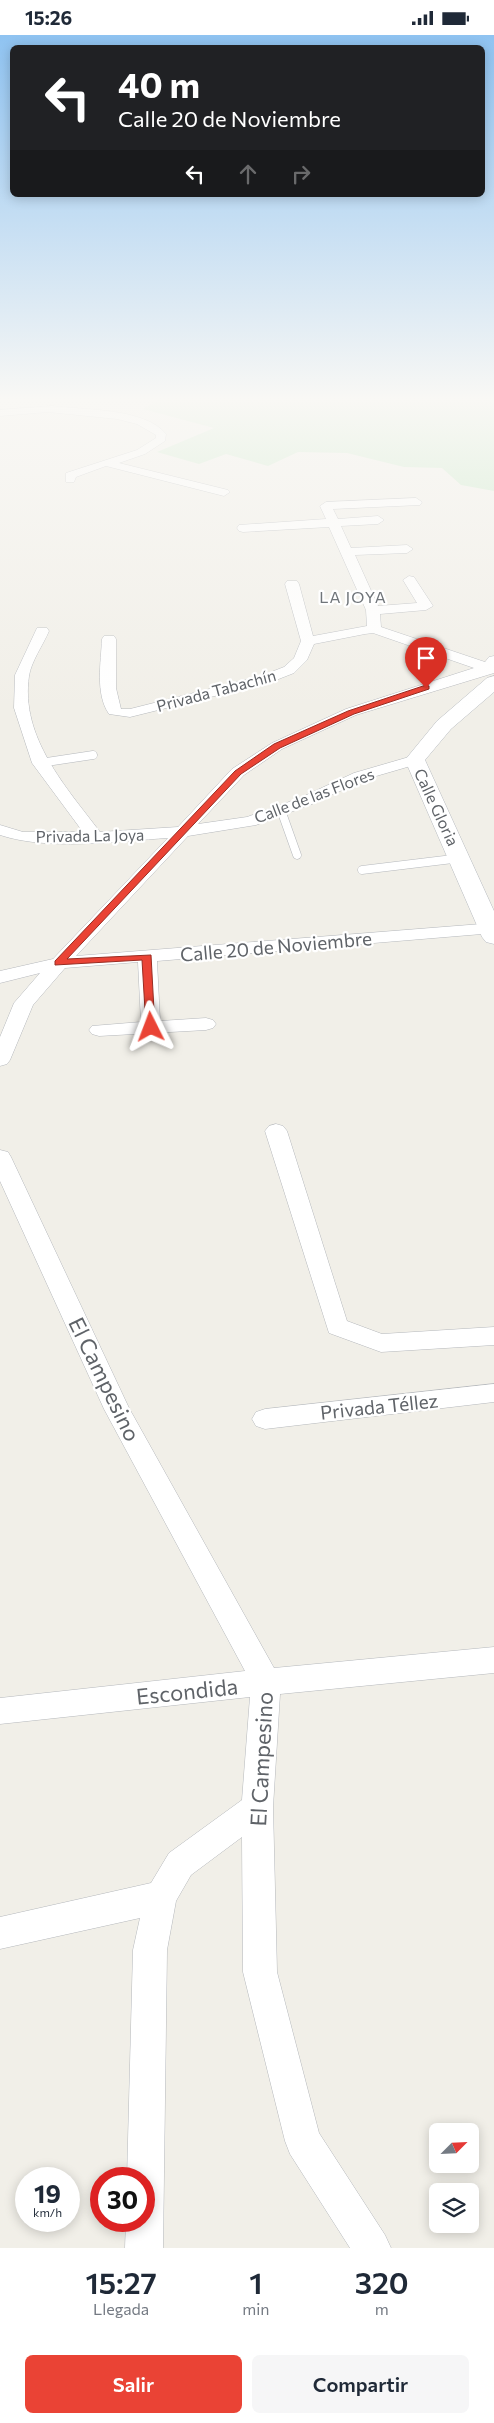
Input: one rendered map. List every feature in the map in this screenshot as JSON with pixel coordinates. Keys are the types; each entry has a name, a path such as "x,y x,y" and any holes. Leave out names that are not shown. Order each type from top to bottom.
{"main road":[{"name":"Calle Gloria","path":"492,670 416,759 493,931"}],"street":[{"path":"338,503 326,506 373,610 374,629"},
{"path":"243,529 333,521 378,520"},
{"path":"347,552 407,549"},
{"path":"373,610 426,607 409,580"},
{"path":"292,584 308,641 374,629 492,670"},
{"path":"42,631 22,675 21,708 40,763 95,837"},
{"name":"Privada Tabachín","path":"109,639 109,698 112,709 117,713 130,713 274,676 289,670 300,660 308,641"},
{"path":"0,1060 24,1003 59,963 160,858 238,772 277,746 351,712 492,670"},
{"name":"Calle de las Flores","path":"182,832 250,821 281,811 360,776 416,759"},
{"name":"Privada La Joya","path":"0,831 22,837 95,837 182,832"},
{"name":"Calle 20 de Noviembre","path":"0,977 59,963 493,931"},
{"path":"147,957 151,1027"},
{"path":"99,1029 206,1024"},
{"path":"276,1131 337,1327 381,1343 494,1336"},
{"name":"El Campesino","path":"0,1157 117,1409 266,1682 257,1807 260,1972 303,2141 372,2248"},
{"name":"Privada Téllez","path":"265,1419 494,1393"},
{"name":"Escondida","path":"0,1711 266,1682 494,1661"},
{"path":"144,2248 150,1950 161,1897 180,1864 257,1807"},
{"path":"0,1933 161,1897"}],"lane":[{"path":"40,763 93,755"},
{"path":"281,811 297,855"},
{"path":"362,870 461,858"}],"district":[{"name":"LA JOYA","path":"353,596"}],"route":[{"path":"151,1027 147,957 59,963 160,858 204,807 238,772 277,746 351,712 426,688"}]}
